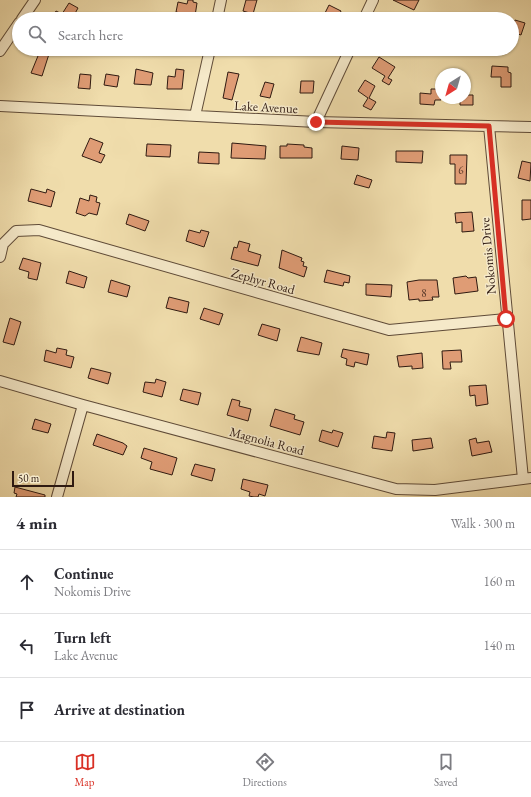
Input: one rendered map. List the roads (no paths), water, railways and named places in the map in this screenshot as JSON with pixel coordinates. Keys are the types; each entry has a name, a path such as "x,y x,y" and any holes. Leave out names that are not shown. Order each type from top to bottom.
{"street":[{"path":"27,12 35,0"},
{"path":"218,12 221,0"},
{"path":"367,12 373,0"},
{"path":"0,51 12,33"},
{"path":"195,116 208,56"},
{"path":"316,122 347,56"},
{"name":"Lake Avenue","path":"0,106 316,122 489,126 531,124"},
{"name":"Nokomis Drive","path":"489,126 506,319 527,479"},
{"name":"Zephyr Road","path":"0,257 3,244 16,231 39,230 389,330 506,319"},
{"name":"Magnolia Road","path":"0,381 83,405 396,489 435,493 527,479"},
{"path":"57,497 83,405"}]}
